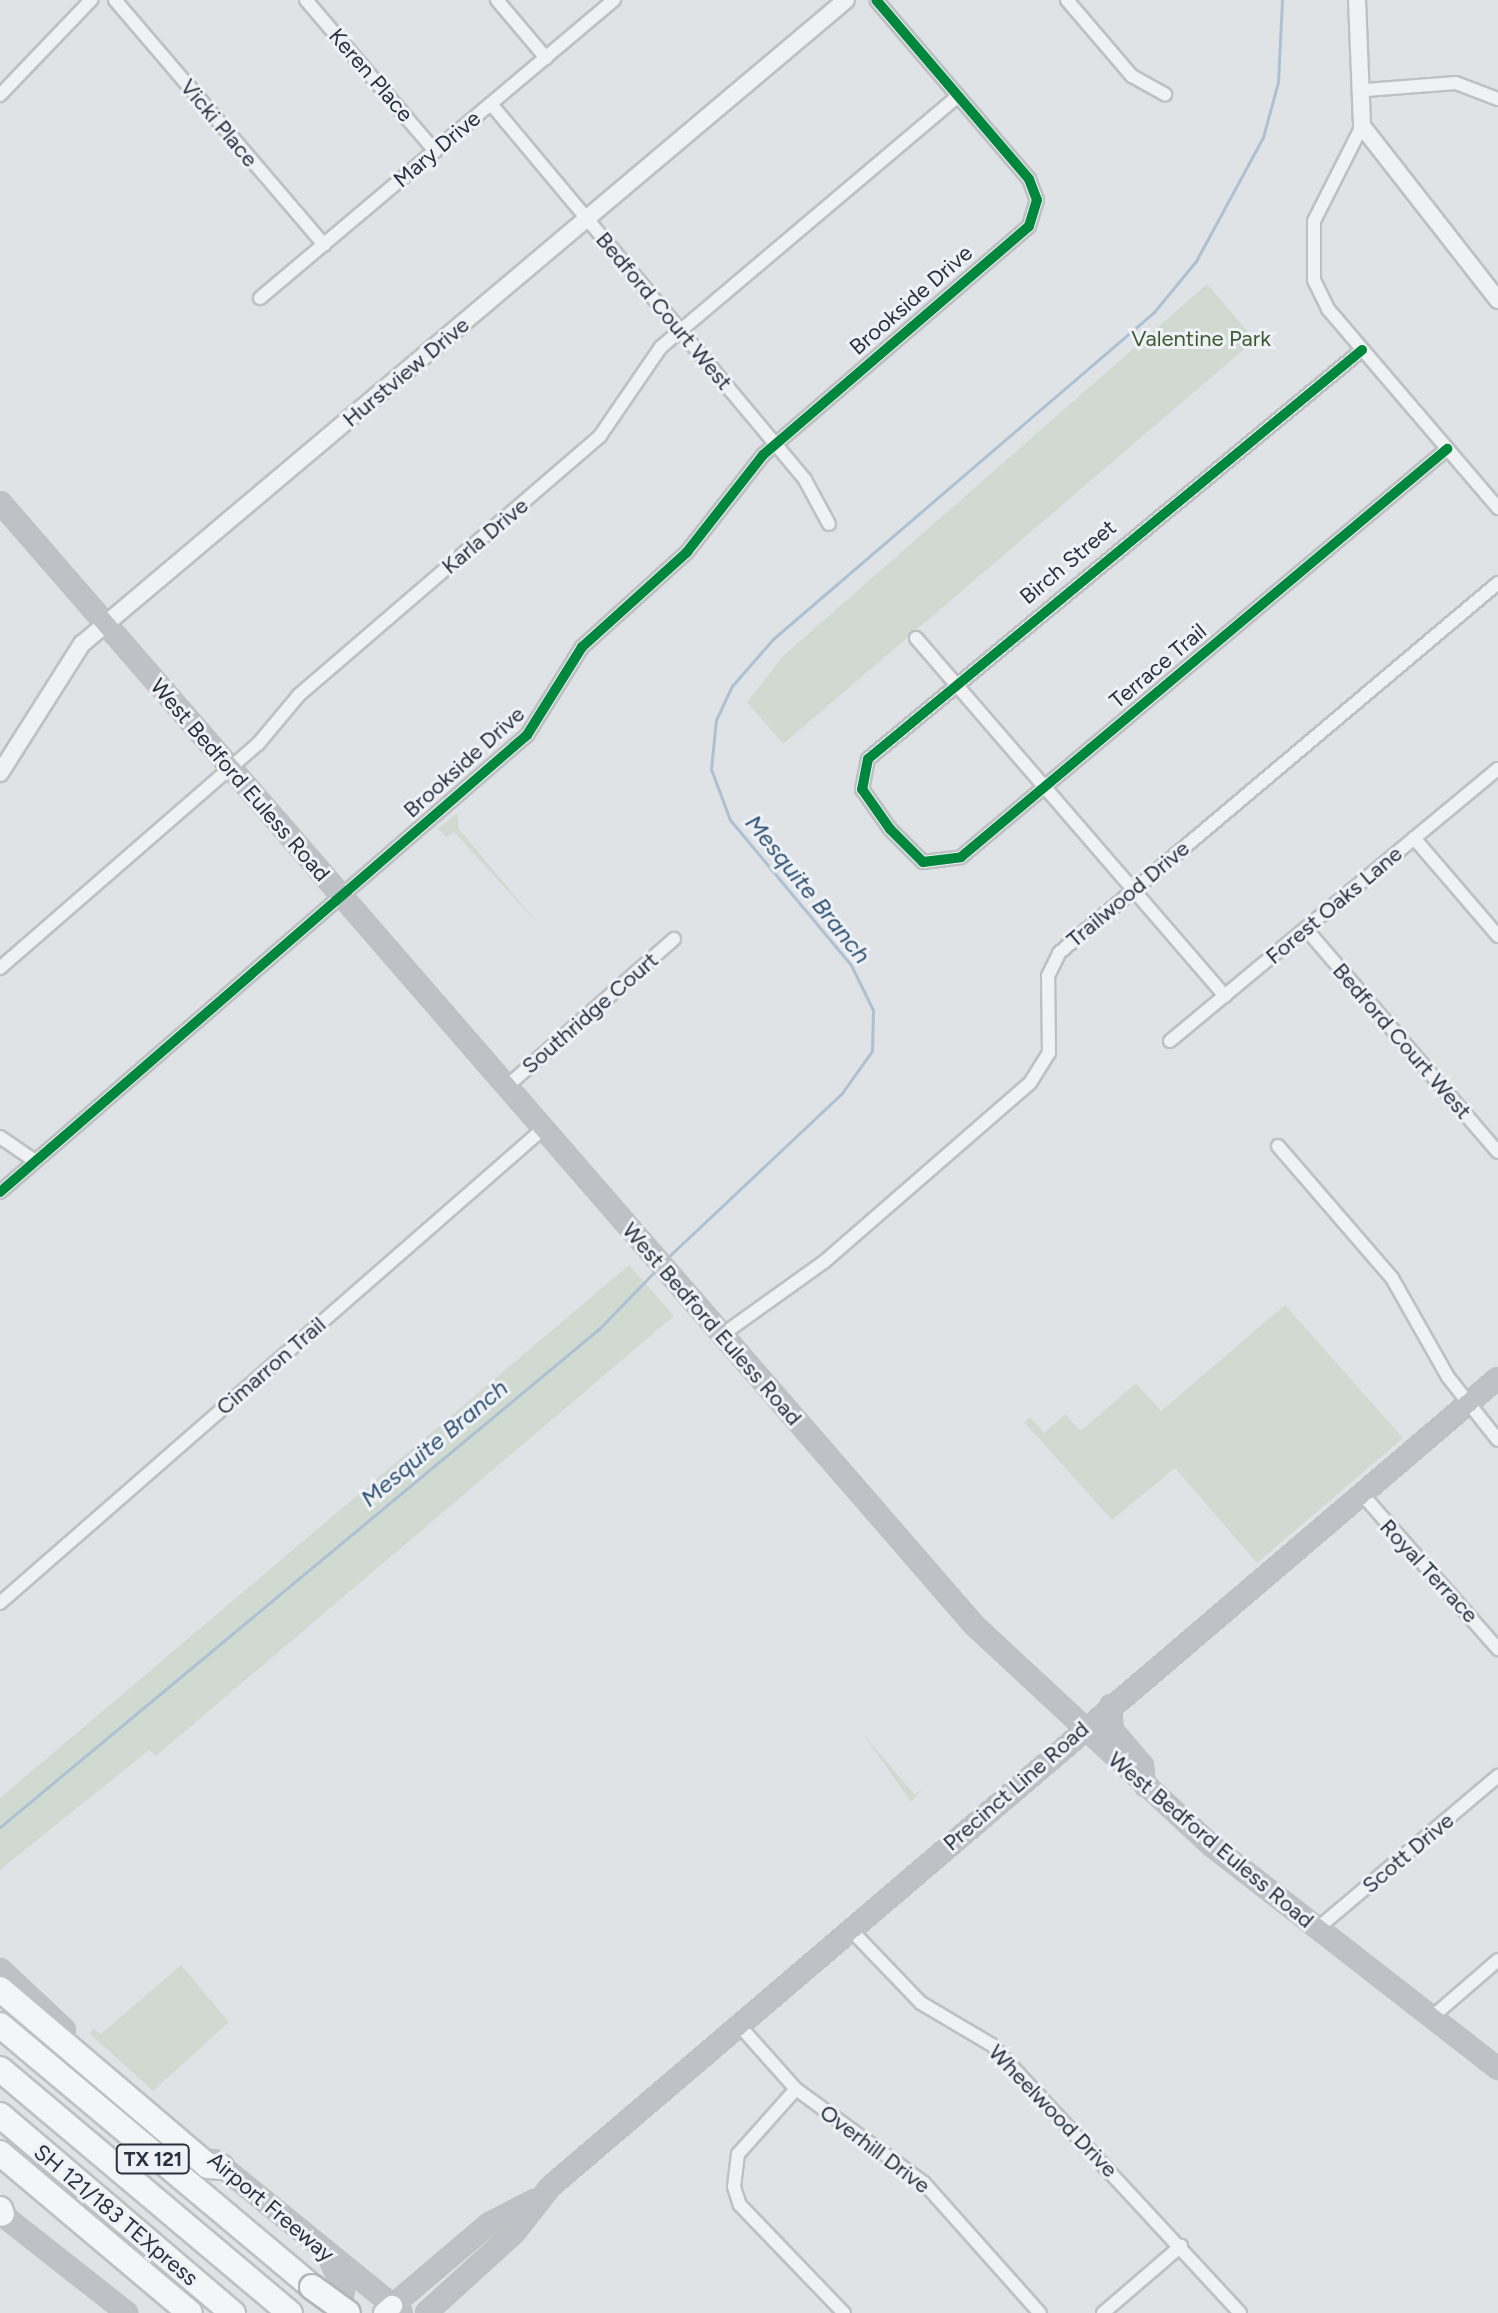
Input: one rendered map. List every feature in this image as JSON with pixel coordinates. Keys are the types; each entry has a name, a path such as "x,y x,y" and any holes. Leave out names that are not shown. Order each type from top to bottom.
{"highway":[{"path":"0,1989 208,2166 221,2167"},
{"name":"Airport Freeway","path":"0,2025 312,2287 348,2313"},
{"path":"0,2069 290,2313"},
{"name":"SH 121/183 TEXpress","path":"0,2115 233,2313"},
{"path":"0,2153 190,2313"},
{"path":"0,2169 167,2313"}],"main road":[{"name":"West Bedford Euless Road","path":"0,502 962,1612 1081,1730 1145,1786 1318,1928 1498,2069"},
{"name":"Precinct Line Road","path":"393,2311 490,2223 538,2198 1081,1730 1498,1378"},
{"path":"1111,1705 1113,1731 1143,1766 1145,1786"},
{"name":"Airport Freeway","path":"0,1969 221,2167 393,2311"},
{"name":"Precinct Line Road","path":"426,2313 515,2232 538,2198"},
{"path":"1,2212 127,2313"},
{"path":"328,2256 344,2290 339,2313"},
{"path":"452,2313 458,2284"}],"street":[{"path":"0,95 91,0"},
{"name":"Vicki Place","path":"115,0 324,245"},
{"name":"Keren Place","path":"306,0 435,151"},
{"path":"497,0 546,58"},
{"name":"Mary Drive","path":"260,298 614,0"},
{"name":"Hurstview Drive","path":"0,773 68,659 106,624 846,0"},
{"path":"876,0 958,96"},
{"path":"1067,0 1132,76 1165,94"},
{"path":"1357,0 1366,90 1362,126 1310,242 1319,293 1362,350 1498,508"},
{"path":"1366,90 1456,83 1498,99"},
{"name":"Brookside Drive","path":"0,1192 527,735 582,647 687,552 775,443 1029,226 1034,189 958,96"},
{"name":"Karla Drive","path":"0,968 230,768 303,691 600,436 649,361 680,331 958,96"},
{"name":"Bedford Court West","path":"491,104 775,443 821,501 829,524"},
{"path":"1362,126 1498,300"},
{"name":"Birch Street","path":"890,829 862,789 862,772 956,683 1362,350"},
{"name":"Terrace Trail","path":"890,829 923,862 942,865 1046,787 1447,449"},
{"name":"Trailwood Drive","path":"722,1335 836,1253 1030,1083 1049,1053 1052,963 1134,889 1498,583"},
{"path":"916,638 1225,996"},
{"name":"Forest Oaks Lane","path":"1170,1041 1498,769"},
{"path":"1414,838 1498,936"},
{"name":"Bedford Court West","path":"1306,929 1498,1152"},
{"name":"Southridge Court","path":"506,1087 674,939"},
{"name":"Cimarron Trail","path":"0,1603 543,1129"},
{"path":"0,1137 35,1161"},
{"path":"1278,1146 1392,1278 1466,1404 1498,1440"},
{"name":"Royal Terrace","path":"1361,1493 1498,1649"},
{"name":"Scott Drive","path":"1318,1928 1498,1776"},
{"name":"Wheelwood Drive","path":"850,1929 921,2003 992,2045 1240,2313"},
{"path":"1432,2017 1498,1960"},
{"name":"Overhill Drive","path":"738,2024 796,2089 924,2183 1040,2313"},
{"path":"796,2089 738,2154 734,2187 740,2205 844,2313"},
{"path":"1103,2313 1181,2246"}],"green space":[{"name":"Valentine Park","path":"1207,284 1255,340 783,744 747,702 783,656"},
{"path":"457,813 459,829 540,926 454,832 446,837 438,829"},
{"path":"629,1265 674,1316 156,1756 149,1750 0,1870 0,1798"},
{"path":"1285,1305 1403,1438 1257,1563 1175,1468 1112,1520 1024,1422 1030,1417 1044,1433 1065,1414 1081,1431 1136,1383 1161,1411"},
{"path":"863,1734 914,1794 922,1789 911,1802"},
{"path":"181,1965 229,2022 153,2091 90,2034 93,2028 101,2034"}],"waterway":[{"name":"Mesquite Branch","path":"666,1259 842,1093 872,1051 873,1010 851,965 730,820 711,769 716,720 732,686 773,639 1154,312 1196,261 1263,137 1278,82 1282,0"},
{"name":"Mesquite Branch","path":"0,1827 600,1328 656,1270"}],"cycle path":[{"path":"0,1192 527,735 582,647 687,552 763,455 1029,226 1037,200 1029,179 876,0"},
{"path":"1362,350 868,759 862,789 890,829 923,862 961,857 1447,449"}]}
